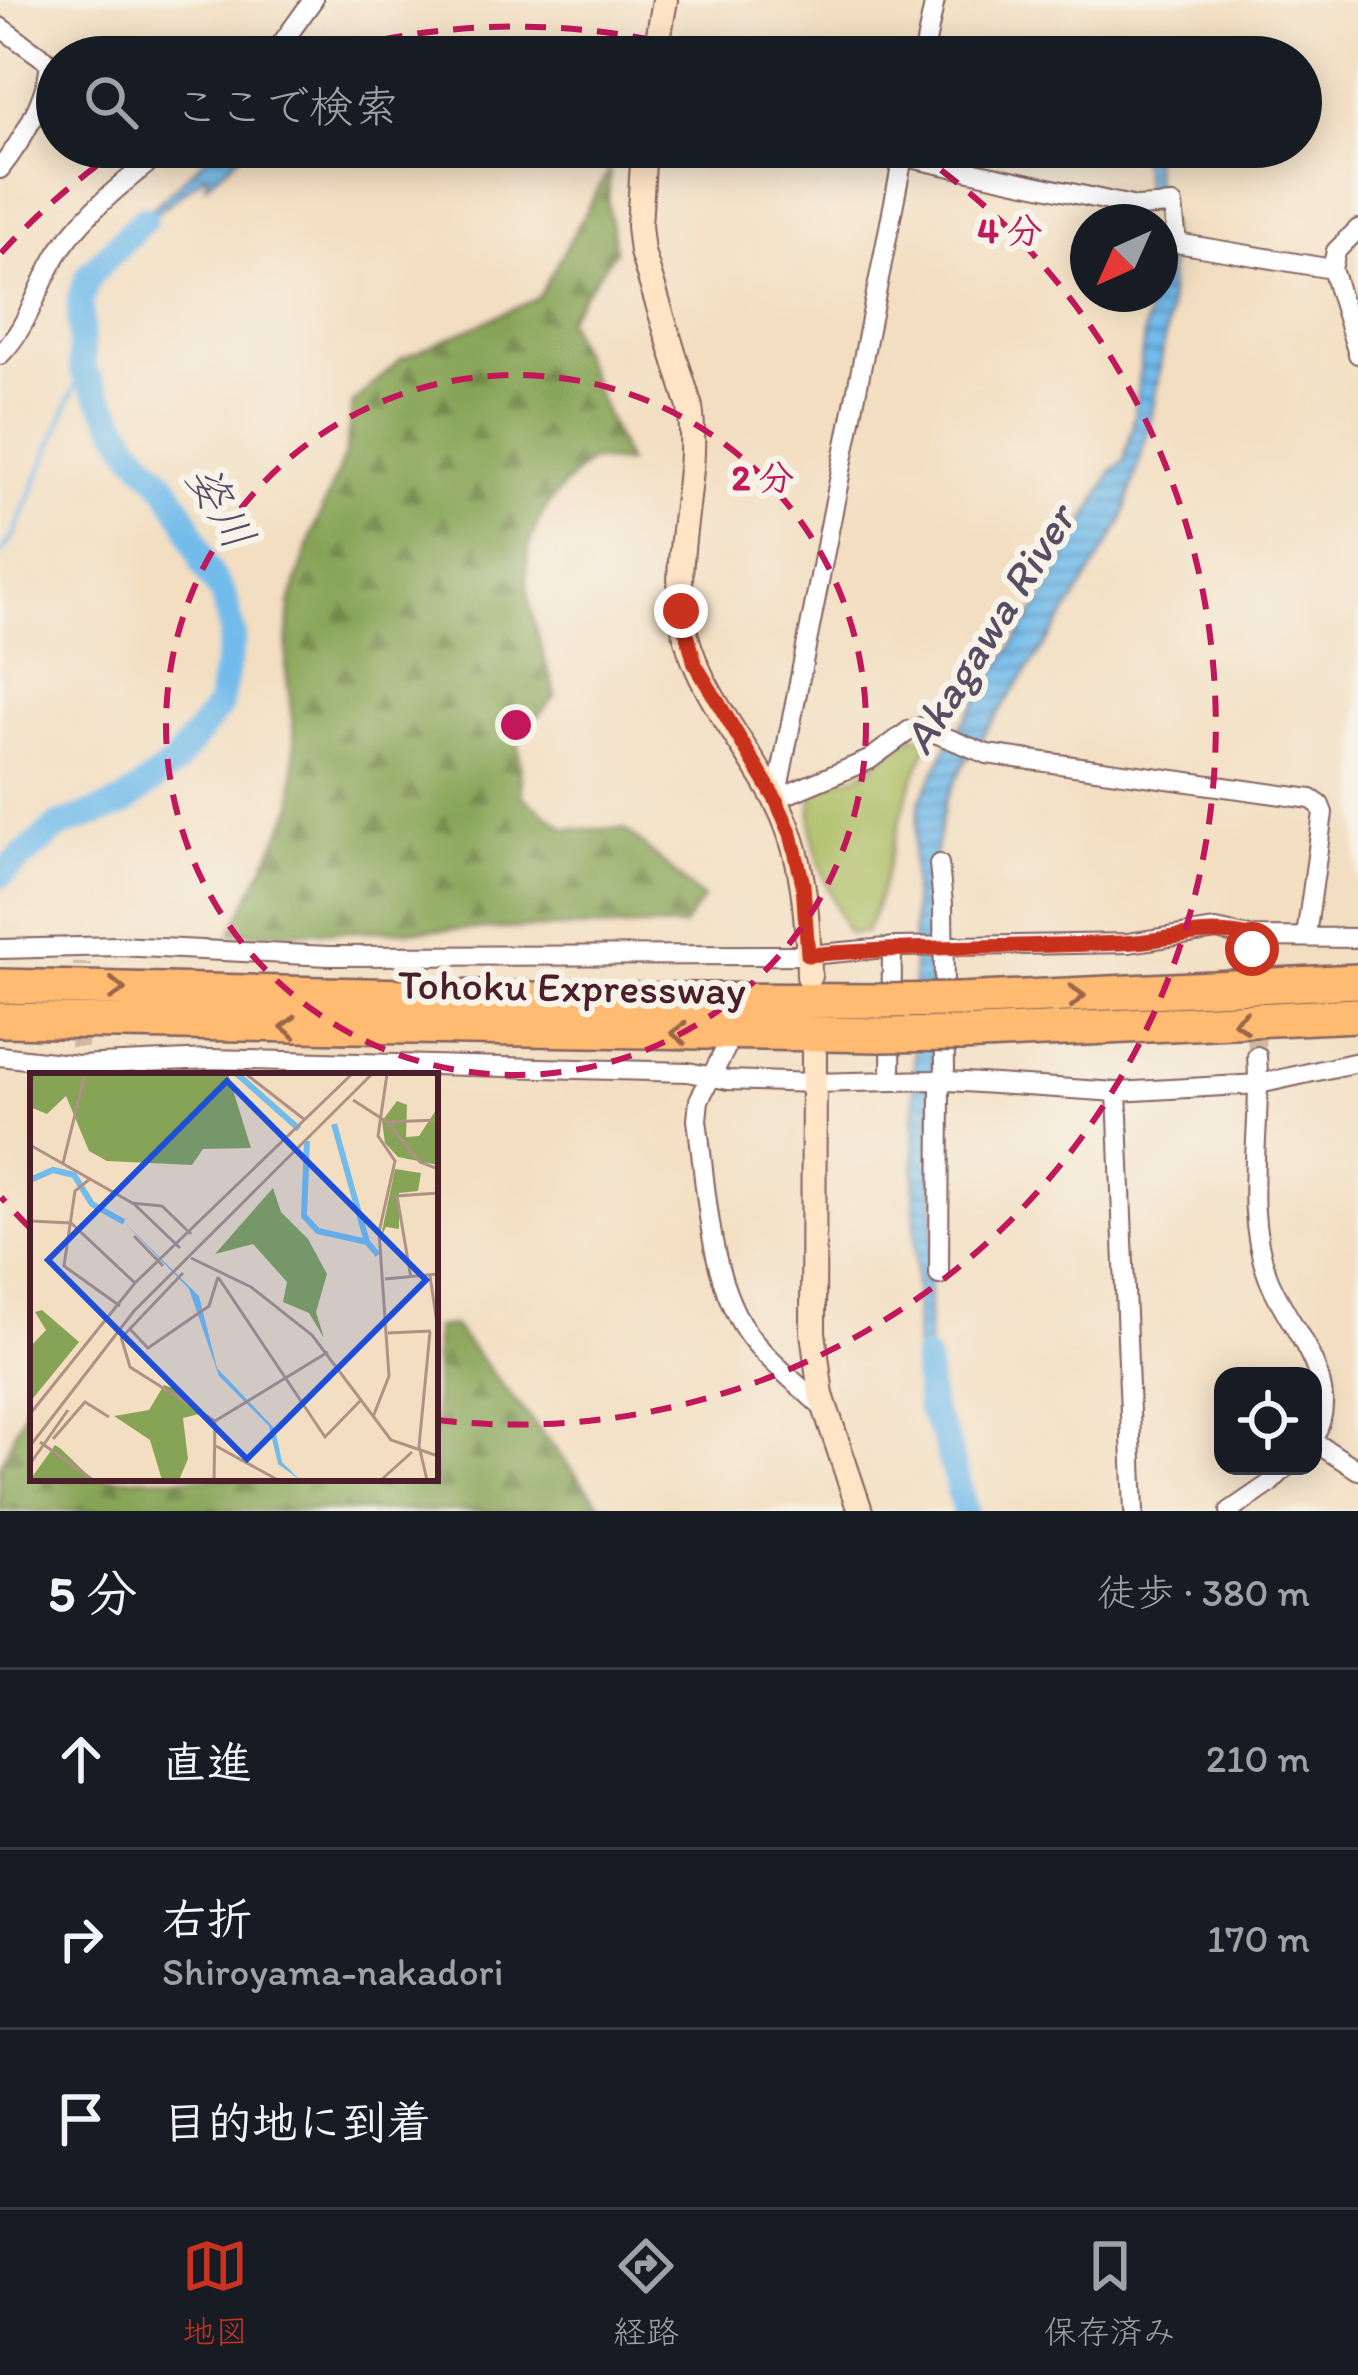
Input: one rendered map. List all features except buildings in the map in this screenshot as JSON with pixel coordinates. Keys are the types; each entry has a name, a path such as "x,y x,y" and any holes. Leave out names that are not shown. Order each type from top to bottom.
{"highway":[{"name":"Tohoku Expressway","path":"0,986 880,1001 1358,981"},
{"name":"Tohoku Expressway","path":"0,1020 880,1035 1358,1015"}],"street":[{"path":"287,36 313,0"},
{"path":"659,36 665,0"},
{"path":"927,36 935,0"},
{"path":"0,27 36,53"},
{"path":"0,169 18,146 36,106"},
{"path":"0,355 22,326 73,232 132,168"},
{"path":"643,168 642,252 690,407 693,432 681,611 695,664 776,800 799,862 801,962"},
{"path":"776,800 901,168"},
{"path":"971,168 1136,207 1173,205 1178,243 1332,268"},
{"path":"1358,230 1336,250 1332,268 1358,354"},
{"path":"776,800 869,760 920,727 987,754 1310,799 1323,812 1306,935"},
{"path":"939,864 939,1275"},
{"path":"0,949 81,955 801,962 894,947 1128,943 1216,930 1251,943 1306,935 1358,938"},
{"path":"891,1079 894,947"},
{"path":"771,975 801,962"},
{"path":"725,1051 699,1100 697,1120 722,1281 731,1307 753,1341 826,1412"},
{"path":"814,1055 813,1332 826,1412 860,1511"},
{"path":"0,1056 712,1075 728,1080 813,1083 939,1080 1117,1091 1259,1084 1358,1062"},
{"path":"1257,1056 1256,1244 1269,1282 1312,1367"},
{"path":"1117,1091 1134,1511"},
{"path":"1322,1445 1358,1470"},
{"path":"1230,1511 1278,1475"}],"green space":[{"path":"610,168 608,202 615,251 566,319 627,463 591,460 561,488 531,541 528,596 556,695 518,739 522,796 566,829 625,829 703,899 683,926 231,933 293,808 295,743 286,669 290,604 345,454 353,403 401,359 538,298"},
{"path":"912,736 932,739 911,786 866,932 848,934 814,841 812,803 817,787 861,774"},
{"path":"453,1326 606,1511 0,1511 0,1467 30,1397 30,1481 438,1481 438,1328"}],"water":[{"path":"196,168 225,168 206,185 205,175 106,252"},
{"path":"1142,168 1153,168 1161,204 1150,204"},
{"path":"1147,312 1169,312 1150,424 1122,522 963,765 945,802 933,865 934,1229 927,1404 916,1366 913,857 920,802 946,749 1046,594 1112,471 1124,461"}],"waterway":[{"name":"姿川","path":"0,875 59,826 122,804 175,763 219,706 233,636 224,597 166,486 131,448 82,369 80,300 89,275 144,219"},
{"path":"0,555 15,534 82,369"},
{"name":"Akagawa River","path":"925,1360 930,1409 945,1439 965,1511"}],"tunnel":[{"path":"1253,949 1257,1056"},
{"path":"79,1047 82,963"}],"route":[{"path":"681,611 695,664 776,800 791,834 803,884 808,955 897,947 1128,943 1216,930 1250,937 1252,949"}]}
